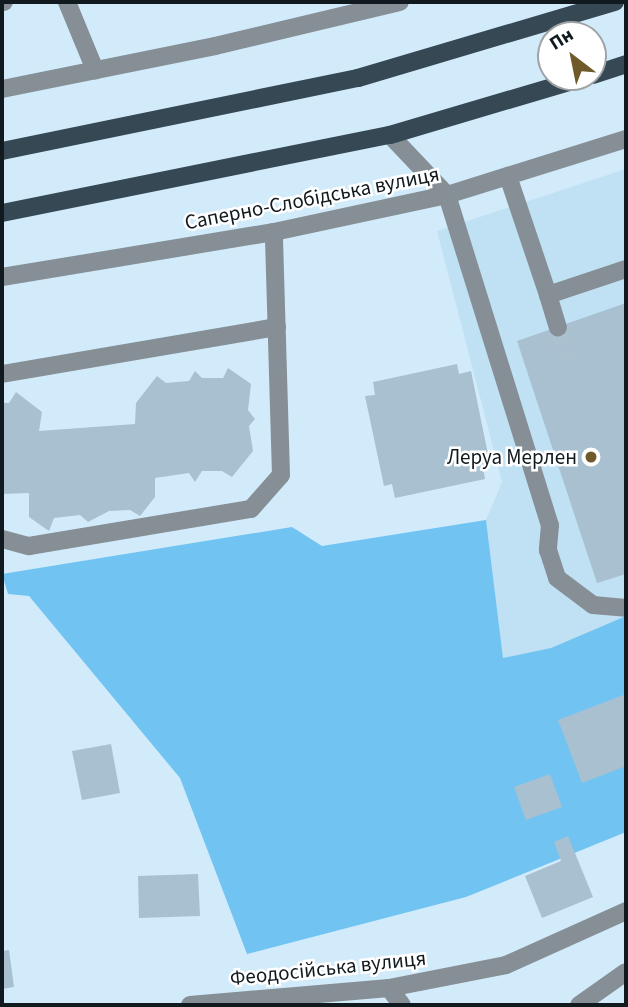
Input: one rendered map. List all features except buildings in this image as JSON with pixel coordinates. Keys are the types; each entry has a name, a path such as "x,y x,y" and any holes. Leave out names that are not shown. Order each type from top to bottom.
{"main road":[{"path":"2,151 358,78 615,2"},
{"path":"607,70 626,64"},
{"name":"Саперно-Слобідська вулиця","path":"2,213 168,183 390,135 539,91"}],"street":[{"path":"66,2 95,70"},
{"path":"2,89 400,2"},
{"path":"390,135 447,195 550,525 548,550 557,578 593,605 626,608"},
{"name":"Саперно-Слобідська вулиця","path":"2,278 274,232 447,195 626,139"},
{"path":"508,176 558,327"},
{"path":"2,539 29,546 251,509 281,474 274,232"},
{"path":"548,295 626,269"},
{"path":"2,374 277,327"},
{"name":"Феодосійська вулиця","path":"190,1005 389,988 506,965 626,911"},
{"path":"579,1005 626,972"},
{"path":"389,988 402,1005"}],"shaded area":[{"path":"626,169 626,616 551,648 503,659 486,520 502,482 437,231"},
{"path":"486,520 503,658 551,648 626,616 626,832 466,897 247,954 180,778 29,596 8,594 2,574 292,527 322,546"}],"tunnel":[{"path":"558,327 569,359"}],"place":[{"name":"Леруа Мерлен","path":"591,457"}]}
